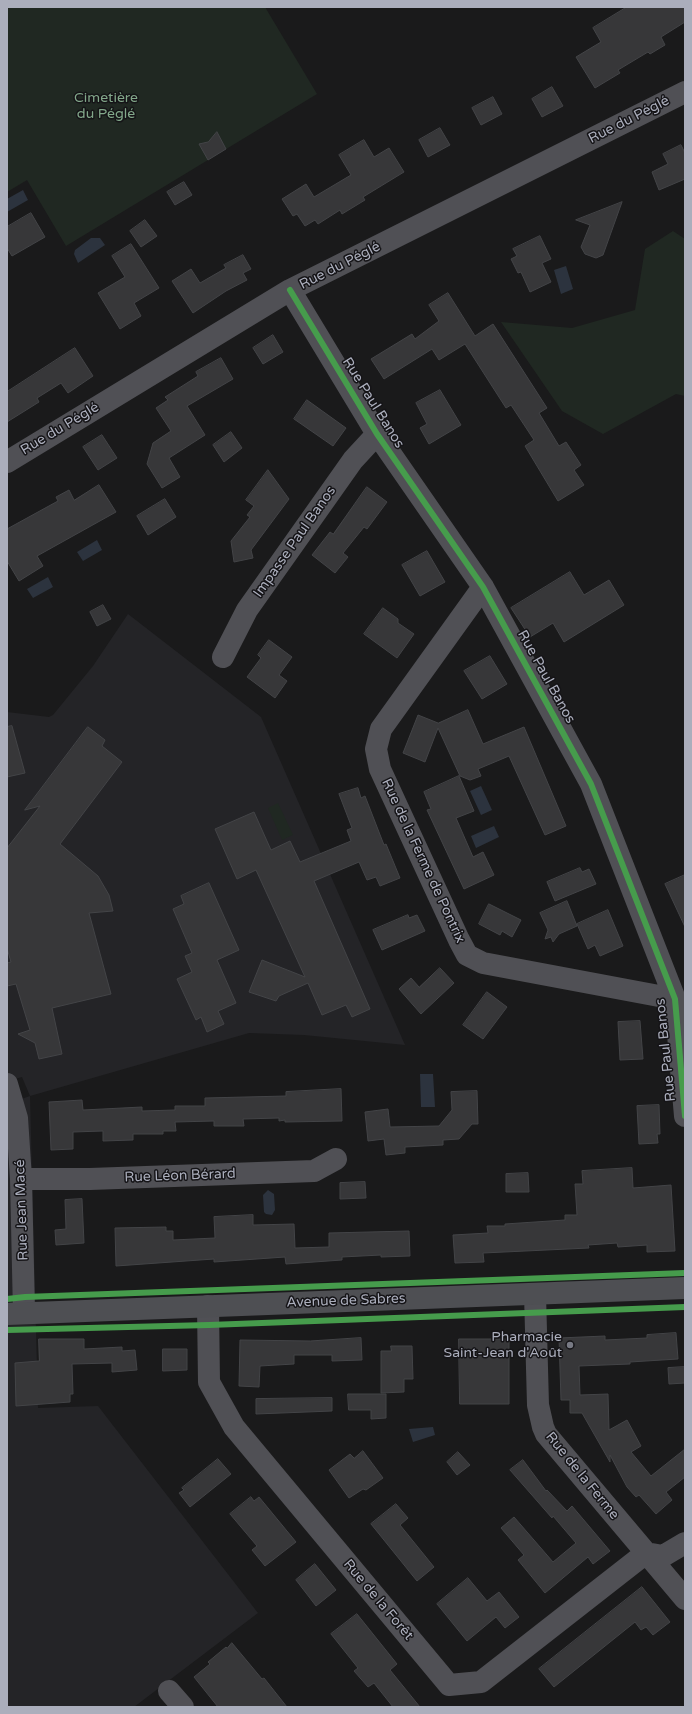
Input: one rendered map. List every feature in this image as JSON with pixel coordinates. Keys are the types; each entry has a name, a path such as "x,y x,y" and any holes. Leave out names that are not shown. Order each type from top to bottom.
{"main road":[{"name":"Avenue de Sabres","path":"16,1313 685,1288"}],"street":[{"name":"Rue du Péglé","path":"7,462 290,290 685,92"},
{"name":"Rue Paul Banos","path":"290,290 377,434 483,587 591,784 675,999 684,1089 685,1116"},
{"name":"Impasse Paul Banos","path":"224,657 247,610 354,460 377,434"},
{"name":"Rue de la Ferme de Pontrix","path":"483,587 381,729 376,749 380,769 459,940 467,954 483,963 675,999"},
{"name":"Rue Jean Macé","path":"7,1084 17,1118 21,1179 16,1313"},
{"name":"Rue Léon Bérard","path":"21,1179 90,1179 314,1171 336,1159"},
{"name":"Rue de la Ferme","path":"535,1294 538,1405 542,1427 546,1434 685,1599"},
{"name":"Rue de la Forêt","path":"208,1306 209,1382 234,1427 449,1685 481,1682 646,1553"},
{"path":"646,1553 663,1556 685,1542"}],"shaded area":[{"path":"23,190 28,200 7,212 7,199"},
{"path":"91,238 100,238 105,245 78,263 74,254 75,250"},
{"path":"566,266 573,289 561,294 554,270"},
{"path":"97,540 102,550 83,561 77,552"},
{"path":"48,577 53,587 33,598 27,589"},
{"path":"128,614 261,717 405,1045 304,1035 249,1033 30,1096 22,1077 7,1081 7,712 49,717 53,715 93,666"},
{"path":"481,786 492,810 481,815 470,791"},
{"path":"494,826 499,837 476,848 471,836"},
{"path":"420,1074 433,1074 435,1107 421,1107"},
{"path":"30,1096 38,1408 98,1406 258,1613 134,1707 7,1707 7,1104"},
{"path":"268,1190 274,1194 275,1210 272,1215 264,1212 263,1195"},
{"path":"433,1427 435,1435 413,1442 409,1429"}],"green space":[{"name":"Cimetière du Péglé","path":"7,7 265,7 317,94 66,246 27,180 7,192"},
{"path":"673,231 685,239 685,396 676,394 603,434 562,411 501,322 572,328 635,310 645,249"},
{"path":"278,803 293,835 282,840 268,808"}],"building":[{"path":"627,7 685,7 685,22 661,37 665,45 650,54 648,52 618,70 620,73 595,88 576,57 601,42 593,28"},
{"path":"552,87 563,106 542,117 532,99"},
{"path":"493,97 502,114 481,125 472,108"},
{"path":"440,128 450,145 428,157 419,140"},
{"path":"217,132 226,149 208,160 199,144 208,142"},
{"path":"364,140 374,157 389,148 404,172 363,197 365,200 342,214 340,210 318,224 315,220 305,226 297,214 293,216 282,199 306,184 314,197 351,175 339,155"},
{"path":"681,145 685,153 685,179 659,190 652,172 668,164 663,154"},
{"path":"184,182 192,195 175,205 167,192"},
{"path":"622,202 603,255 596,258 585,254 581,247 590,225 576,220"},
{"path":"31,213 45,237 12,256 7,248 7,227"},
{"path":"145,220 157,236 141,247 130,231"},
{"path":"540,236 551,259 542,263 551,282 530,292 521,272 518,273 511,259 517,256 513,249"},
{"path":"131,244 159,288 134,303 141,316 120,329 98,293 125,277 112,256"},
{"path":"243,255 251,269 243,273 247,280 226,291 193,313 172,281 191,269 200,283 226,268 224,265"},
{"path":"448,293 475,336 493,324 547,408 539,413 559,446 566,442 581,465 574,470 584,485 558,501 525,446 534,440 511,405 506,408 465,344 439,360 432,349 384,379 371,359 412,334 415,339 439,321 429,305"},
{"path":"273,335 283,352 263,364 253,348"},
{"path":"75,348 93,376 68,393 61,383 37,398 39,402 7,422 7,392"},
{"path":"221,358 233,379 187,406 205,435 169,458 180,477 162,488 147,464 153,443 171,431 156,408 168,400 165,397 198,376 196,372"},
{"path":"440,390 461,425 429,444 420,428 427,424 416,403"},
{"path":"307,400 346,428 333,446 294,419"},
{"path":"231,432 242,448 224,462 213,445"},
{"path":"102,435 117,458 98,470 83,447"},
{"path":"268,470 289,499 251,550 253,558 234,562 231,541 250,517 247,515 254,506 246,500"},
{"path":"99,485 116,512 37,556 43,566 19,581 7,561 7,529 58,501 56,497 69,490 74,500"},
{"path":"367,487 387,502 367,529 364,527 343,553 348,557 335,573 312,555 330,532 333,534"},
{"path":"165,499 176,517 148,535 137,516"},
{"path":"427,551 445,582 420,596 402,565"},
{"path":"570,572 584,595 609,580 624,605 564,642 553,623 530,637 511,608"},
{"path":"103,605 111,619 97,626 90,612"},
{"path":"383,608 398,619 398,623 414,634 397,658 364,634"},
{"path":"269,640 292,657 279,675 287,681 275,698 247,677 261,658 258,655"},
{"path":"490,656 507,684 482,699 464,671"},
{"path":"468,710 483,744 524,727 566,826 545,835 509,756 478,769 481,776 470,780 460,776 438,728 425,762 403,753 418,715 438,723"},
{"path":"12,726 25,773 7,777 7,727"},
{"path":"88,727 105,740 102,746 122,762 60,844 98,876 109,895 113,911 89,913 111,994 52,1008 62,1054 39,1059 35,1043 18,1034 30,1030 16,984 7,986 7,963 11,962 7,948 7,848 40,806 25,810"},
{"path":"459,776 474,811 456,818 473,857 483,852 494,875 464,889 427,810 431,809 424,792"},
{"path":"358,788 361,798 365,796 384,845 386,844 400,878 380,886 376,877 367,880 359,862 314,881 370,1009 352,1017 346,1005 322,1015 308,983 279,996 276,1001 249,992 262,960 305,977 256,870 237,879 215,829 254,812 271,850 290,841 300,862 351,841 347,830 352,828 339,794"},
{"path":"580,868 582,872 589,869 596,884 555,901 547,882"},
{"path":"685,875 685,927 665,884"},
{"path":"209,883 239,950 217,960 236,1003 218,1011 224,1024 207,1032 201,1017 196,1020 177,979 192,972 185,956 192,953 173,909 184,904 181,896"},
{"path":"567,901 577,926 559,934 553,942 551,937 545,939 548,930 540,913"},
{"path":"489,904 521,920 512,937 502,931 500,935 479,924"},
{"path":"608,910 623,946 600,956 595,945 588,949 577,924"},
{"path":"408,915 409,918 417,915 425,931 382,950 373,930"},
{"path":"440,968 454,983 421,1014 399,989 411,978 419,987"},
{"path":"487,992 507,1007 483,1039 463,1025"},
{"path":"640,1021 643,1059 620,1060 618,1022"},
{"path":"341,1089 342,1121 285,1122 285,1120 279,1121 279,1118 243,1119 244,1126 214,1126 214,1121 175,1122 176,1131 163,1131 163,1134 133,1134 133,1140 103,1141 103,1131 73,1132 73,1149 51,1150 49,1102 82,1100 83,1110 142,1107 142,1111 175,1110 175,1106 205,1106 205,1098 286,1096 286,1092"},
{"path":"477,1091 478,1124 472,1124 459,1139 443,1140 443,1145 405,1147 405,1153 386,1155 384,1139 368,1141 365,1112 388,1109 390,1127 439,1126 452,1110 451,1092"},
{"path":"659,1105 660,1134 657,1134 658,1143 639,1144 637,1106"},
{"path":"632,1168 633,1188 671,1185 675,1251 647,1252 647,1245 618,1247 617,1243 588,1245 589,1248 483,1253 484,1262 455,1263 453,1235 488,1233 487,1226 505,1226 505,1224 565,1220 565,1215 577,1215 575,1184 583,1184 582,1171"},
{"path":"528,1173 529,1192 506,1192 506,1174"},
{"path":"365,1182 366,1198 340,1199 340,1183"},
{"path":"82,1199 84,1243 56,1245 55,1230 66,1229 65,1200"},
{"path":"253,1215 253,1225 294,1224 295,1248 329,1247 329,1233 409,1231 410,1256 381,1257 381,1255 342,1257 342,1260 286,1264 285,1257 214,1262 214,1259 116,1266 115,1228 166,1227 166,1231 173,1231 173,1240 215,1238 214,1217"},
{"path":"676,1333 678,1359 630,1362 630,1364 579,1366 580,1395 608,1394 609,1430 627,1420 641,1446 631,1452 651,1476 685,1449 685,1477 666,1492 672,1500 656,1514 639,1495 636,1497 627,1487 610,1455 610,1462 582,1413 570,1413 570,1400 561,1400 559,1338 605,1336 605,1340 647,1338 647,1335"},
{"path":"361,1338 362,1360 332,1361 332,1355 294,1355 294,1364 260,1366 259,1387 239,1386 240,1340 310,1341"},
{"path":"39,1339 84,1339 84,1349 122,1347 122,1351 135,1350 137,1370 112,1372 112,1363 72,1364 73,1394 70,1394 70,1402 16,1406 15,1363 39,1361"},
{"path":"459,1339 509,1339 509,1404 460,1404"},
{"path":"391,1346 412,1346 413,1379 404,1379 404,1392 381,1393 381,1351 391,1351"},
{"path":"163,1349 187,1349 187,1370 163,1371"},
{"path":"685,1367 685,1383 669,1384 668,1368"},
{"path":"348,1394 386,1394 386,1418 371,1419 371,1410 349,1410"},
{"path":"332,1398 332,1411 256,1414 256,1399"},
{"path":"363,1451 383,1478 366,1490 363,1489 349,1498 329,1470 350,1454 354,1458"},
{"path":"458,1452 470,1465 457,1475 447,1462"},
{"path":"218,1459 231,1474 190,1507 179,1493 184,1490 182,1488"},
{"path":"523,1460 546,1491 547,1490 567,1511 572,1506 610,1551 593,1564 588,1557 545,1593 518,1560 524,1555 501,1528 514,1517 553,1562 576,1543 510,1470"},
{"path":"251,1497 254,1501 259,1497 296,1542 265,1566 252,1550 257,1546 230,1514"},
{"path":"396,1504 408,1518 400,1525 434,1567 417,1581 371,1524"},
{"path":"315,1564 336,1590 316,1606 296,1580"},
{"path":"468,1578 487,1601 499,1592 519,1617 505,1628 496,1617 467,1641 437,1604"},
{"path":"642,1587 670,1622 653,1635 646,1627 641,1630 635,1622 554,1687 539,1669"},
{"path":"357,1614 397,1664 390,1670 420,1707 393,1707 374,1683 368,1687 354,1671 358,1668 331,1634"},
{"path":"232,1643 262,1679 264,1678 287,1707 218,1707 194,1677 210,1664 208,1662"}],"cycle path":[{"path":"290,290 377,434 483,587 591,784 675,999 685,1116"},
{"path":"7,1299 25,1297 685,1273"},
{"path":"7,1330 209,1325 685,1307"}],"place":[{"name":"Pharmacie Saint-Jean d'Août","path":"570,1345"}]}
